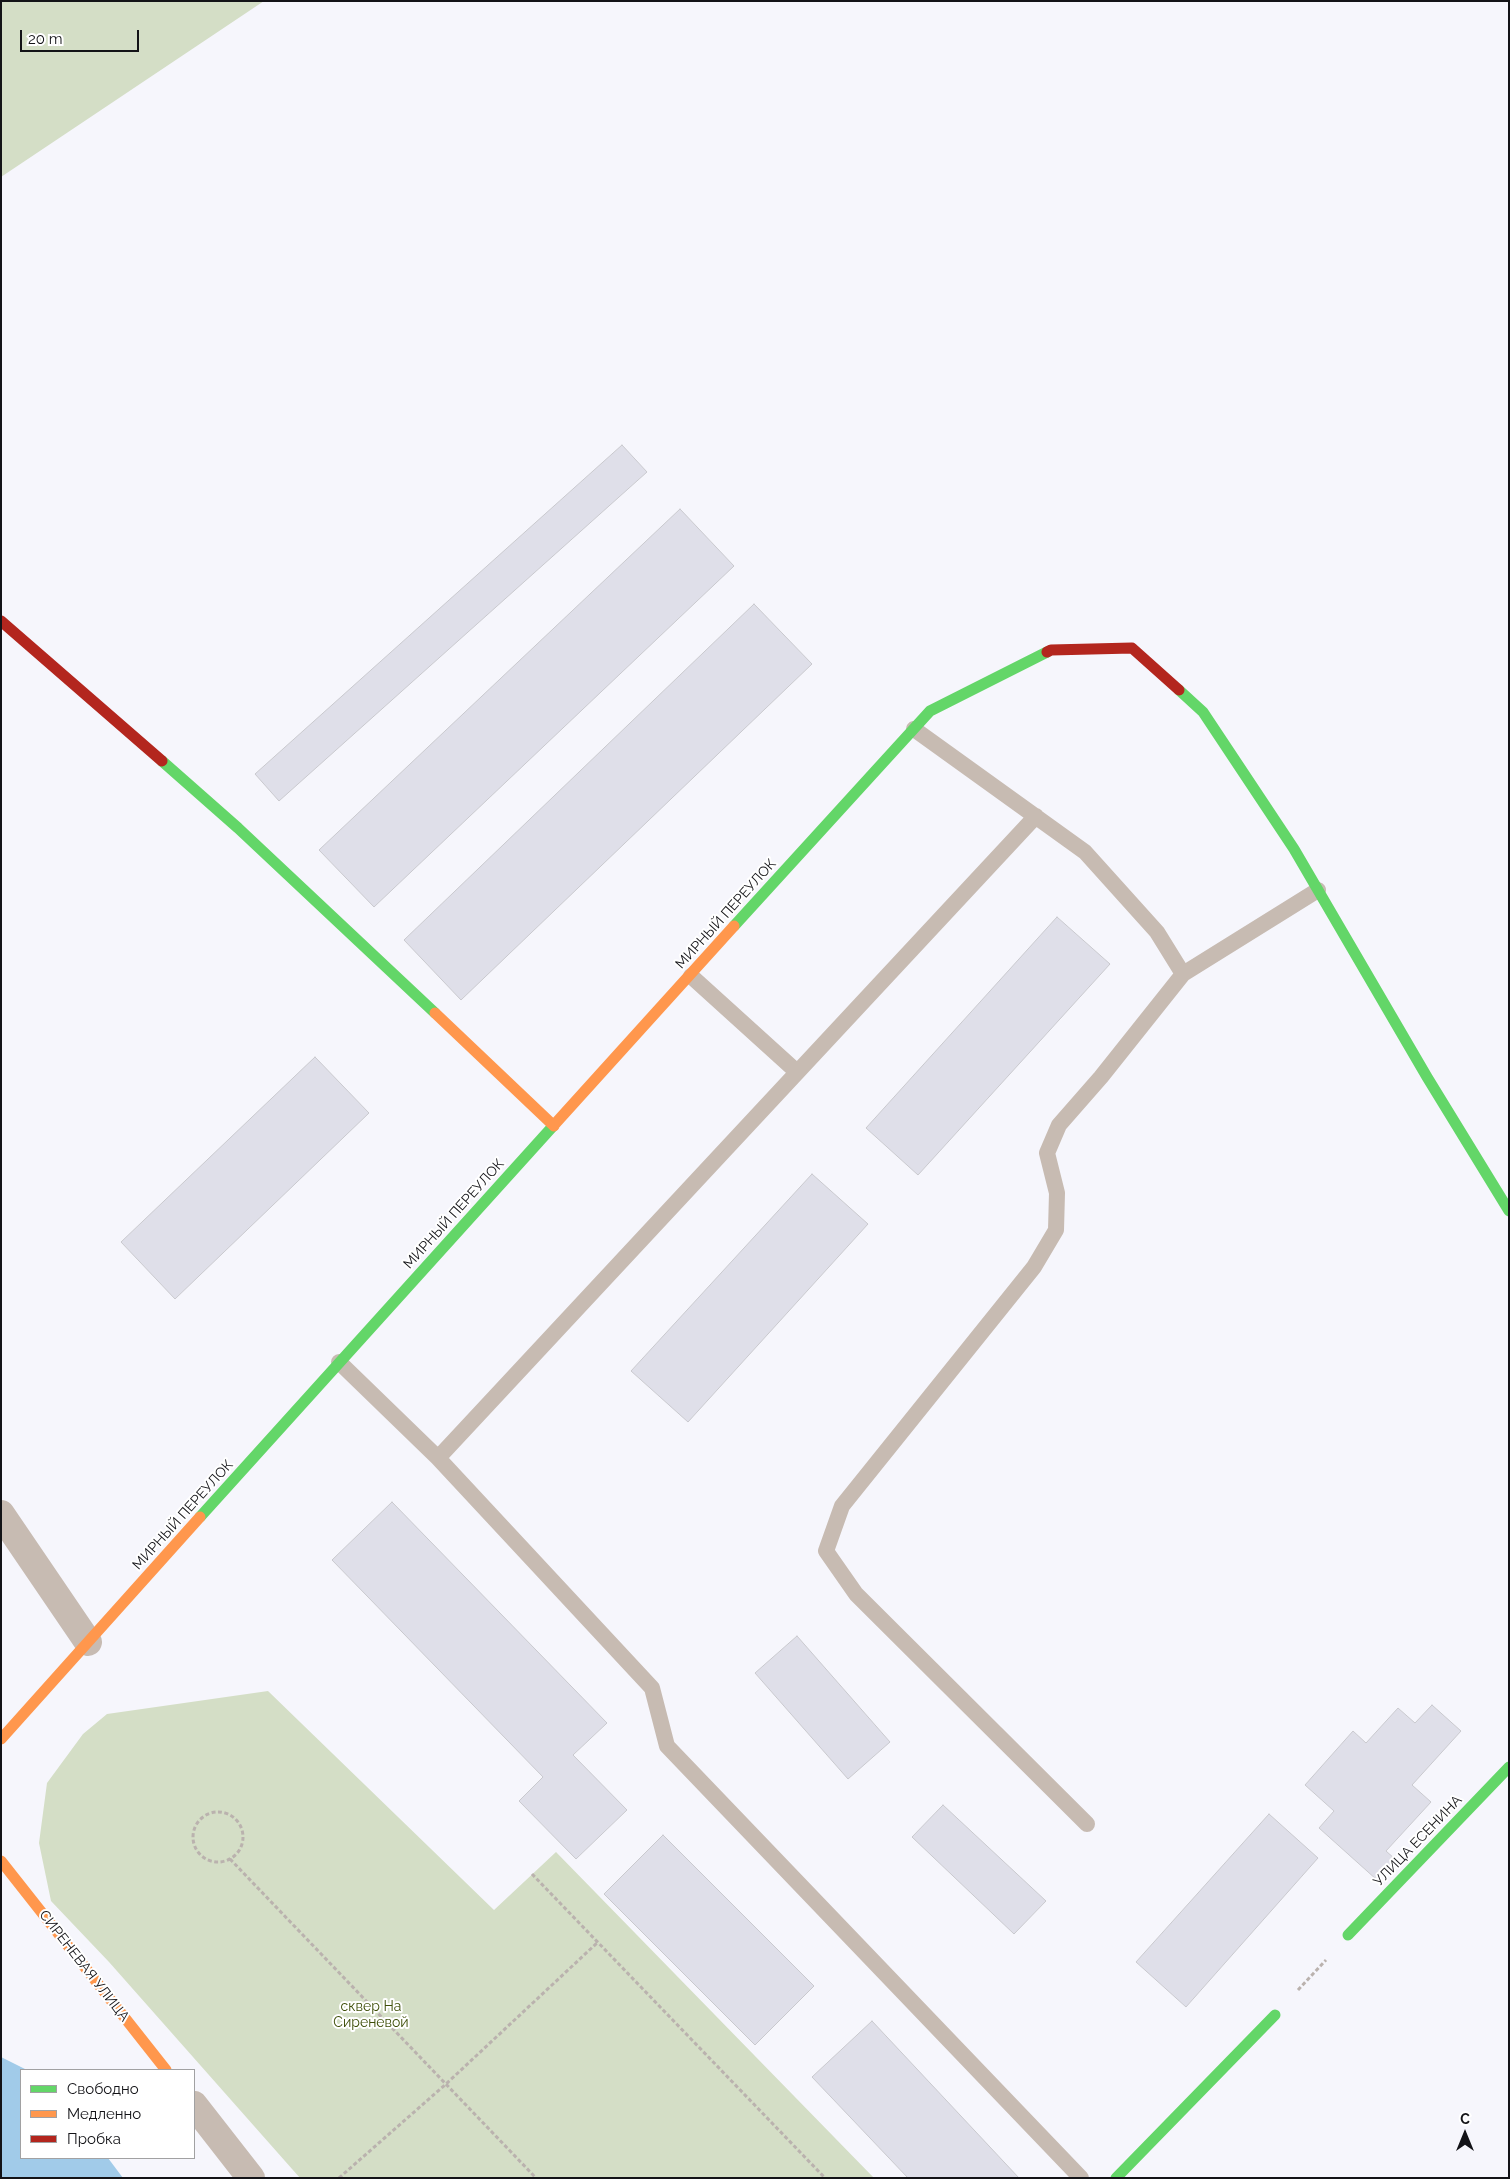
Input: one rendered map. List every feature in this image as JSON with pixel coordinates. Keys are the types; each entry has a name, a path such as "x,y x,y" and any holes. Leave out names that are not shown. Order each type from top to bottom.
{"street":[{"path":"1,621 250,839 554,1126"},
{"name":"МИРНЫЙ ПЕРЕУЛОК","path":"1,1739 339,1362 930,711 1051,650 1132,648 1203,712 1294,849 1318,890"},
{"path":"1318,890 1427,1077 1509,1211"},
{"path":"1,1514 88,1642"},
{"name":"УЛИЦА ЕСЕНИНА","path":"1348,1935 1509,1767"},
{"name":"СИРЕНЕВАЯ УЛИЦА","path":"1,1861 165,2069"},
{"path":"1116,2178 1275,2016"},
{"path":"195,2106 251,2178"}],"lane":[{"path":"914,729 1085,852 1157,932 1183,974"},
{"path":"438,1458 1036,816"},
{"path":"1087,1824 856,1594 826,1551 842,1506 1034,1267 1056,1230 1057,1193 1047,1153 1059,1125 1101,1077 1183,974 1318,890"},
{"path":"691,976 797,1072"},
{"path":"339,1362 438,1458 652,1688 667,1746 1080,2178"}],"path":[{"path":"218,1812 230,1815 240,1824 243,1838 240,1850 230,1859 218,1862 205,1859 196,1850 192,1838 196,1824 205,1815 218,1812"},
{"path":"230,1859 536,2178"},
{"path":"532,1874 825,2178"},
{"path":"1275,2016 1348,1935"},
{"path":"339,2178 446,2084 598,1942"}],"green space":[{"path":"1,1 264,1 1,177"},
{"name":"сквер На Сиреневой","path":"268,1691 494,1910 556,1852 874,2178 300,2178 109,1962 51,1901 39,1843 47,1783 83,1734 107,1714"}],"water":[{"path":"1,2057 25,2069 20,2069 20,2159 109,2159 123,2178 1,2178"}],"building":[{"path":"622,445 647,472 279,801 255,774"},
{"path":"680,509 734,566 374,907 319,850"},
{"path":"754,604 812,664 461,1000 404,940"},
{"path":"1057,917 1110,964 918,1175 866,1128"},
{"path":"315,1057 369,1113 175,1299 121,1242"},
{"path":"812,1174 868,1224 688,1422 631,1371"},
{"path":"392,1502 607,1723 573,1755 627,1810 576,1859 519,1801 543,1777 332,1560"},
{"path":"797,1636 890,1742 848,1779 755,1673"},
{"path":"1432,1705 1461,1731 1412,1785 1431,1802 1386,1851 1395,1859 1377,1880 1319,1828 1334,1811 1305,1785 1353,1731 1366,1743 1398,1708 1415,1723"},
{"path":"943,1805 1046,1901 1014,1934 912,1837"},
{"path":"1269,1814 1318,1858 1186,2007 1136,1962"},
{"path":"663,1835 814,1986 755,2045 604,1894"},
{"path":"872,2021 1019,2178 908,2178 812,2077"}],"traffic: fast":[{"path":"734,926 930,711 1047,652"},
{"path":"1179,690 1203,712 1294,849 1427,1077 1509,1211"},
{"path":"162,761 238,828 435,1013"},
{"path":"200,1517 554,1125"},
{"path":"1348,1935 1509,1767"},
{"path":"1116,2178 1275,2015"}],"traffic: slow":[{"path":"554,1125 734,926"},
{"path":"435,1013 554,1126"},
{"path":"1,1739 200,1517"},
{"path":"1,1861 165,2069"}],"traffic: jam":[{"path":"1,621 162,761"},
{"path":"1047,652 1051,650 1132,648 1179,690"}]}
